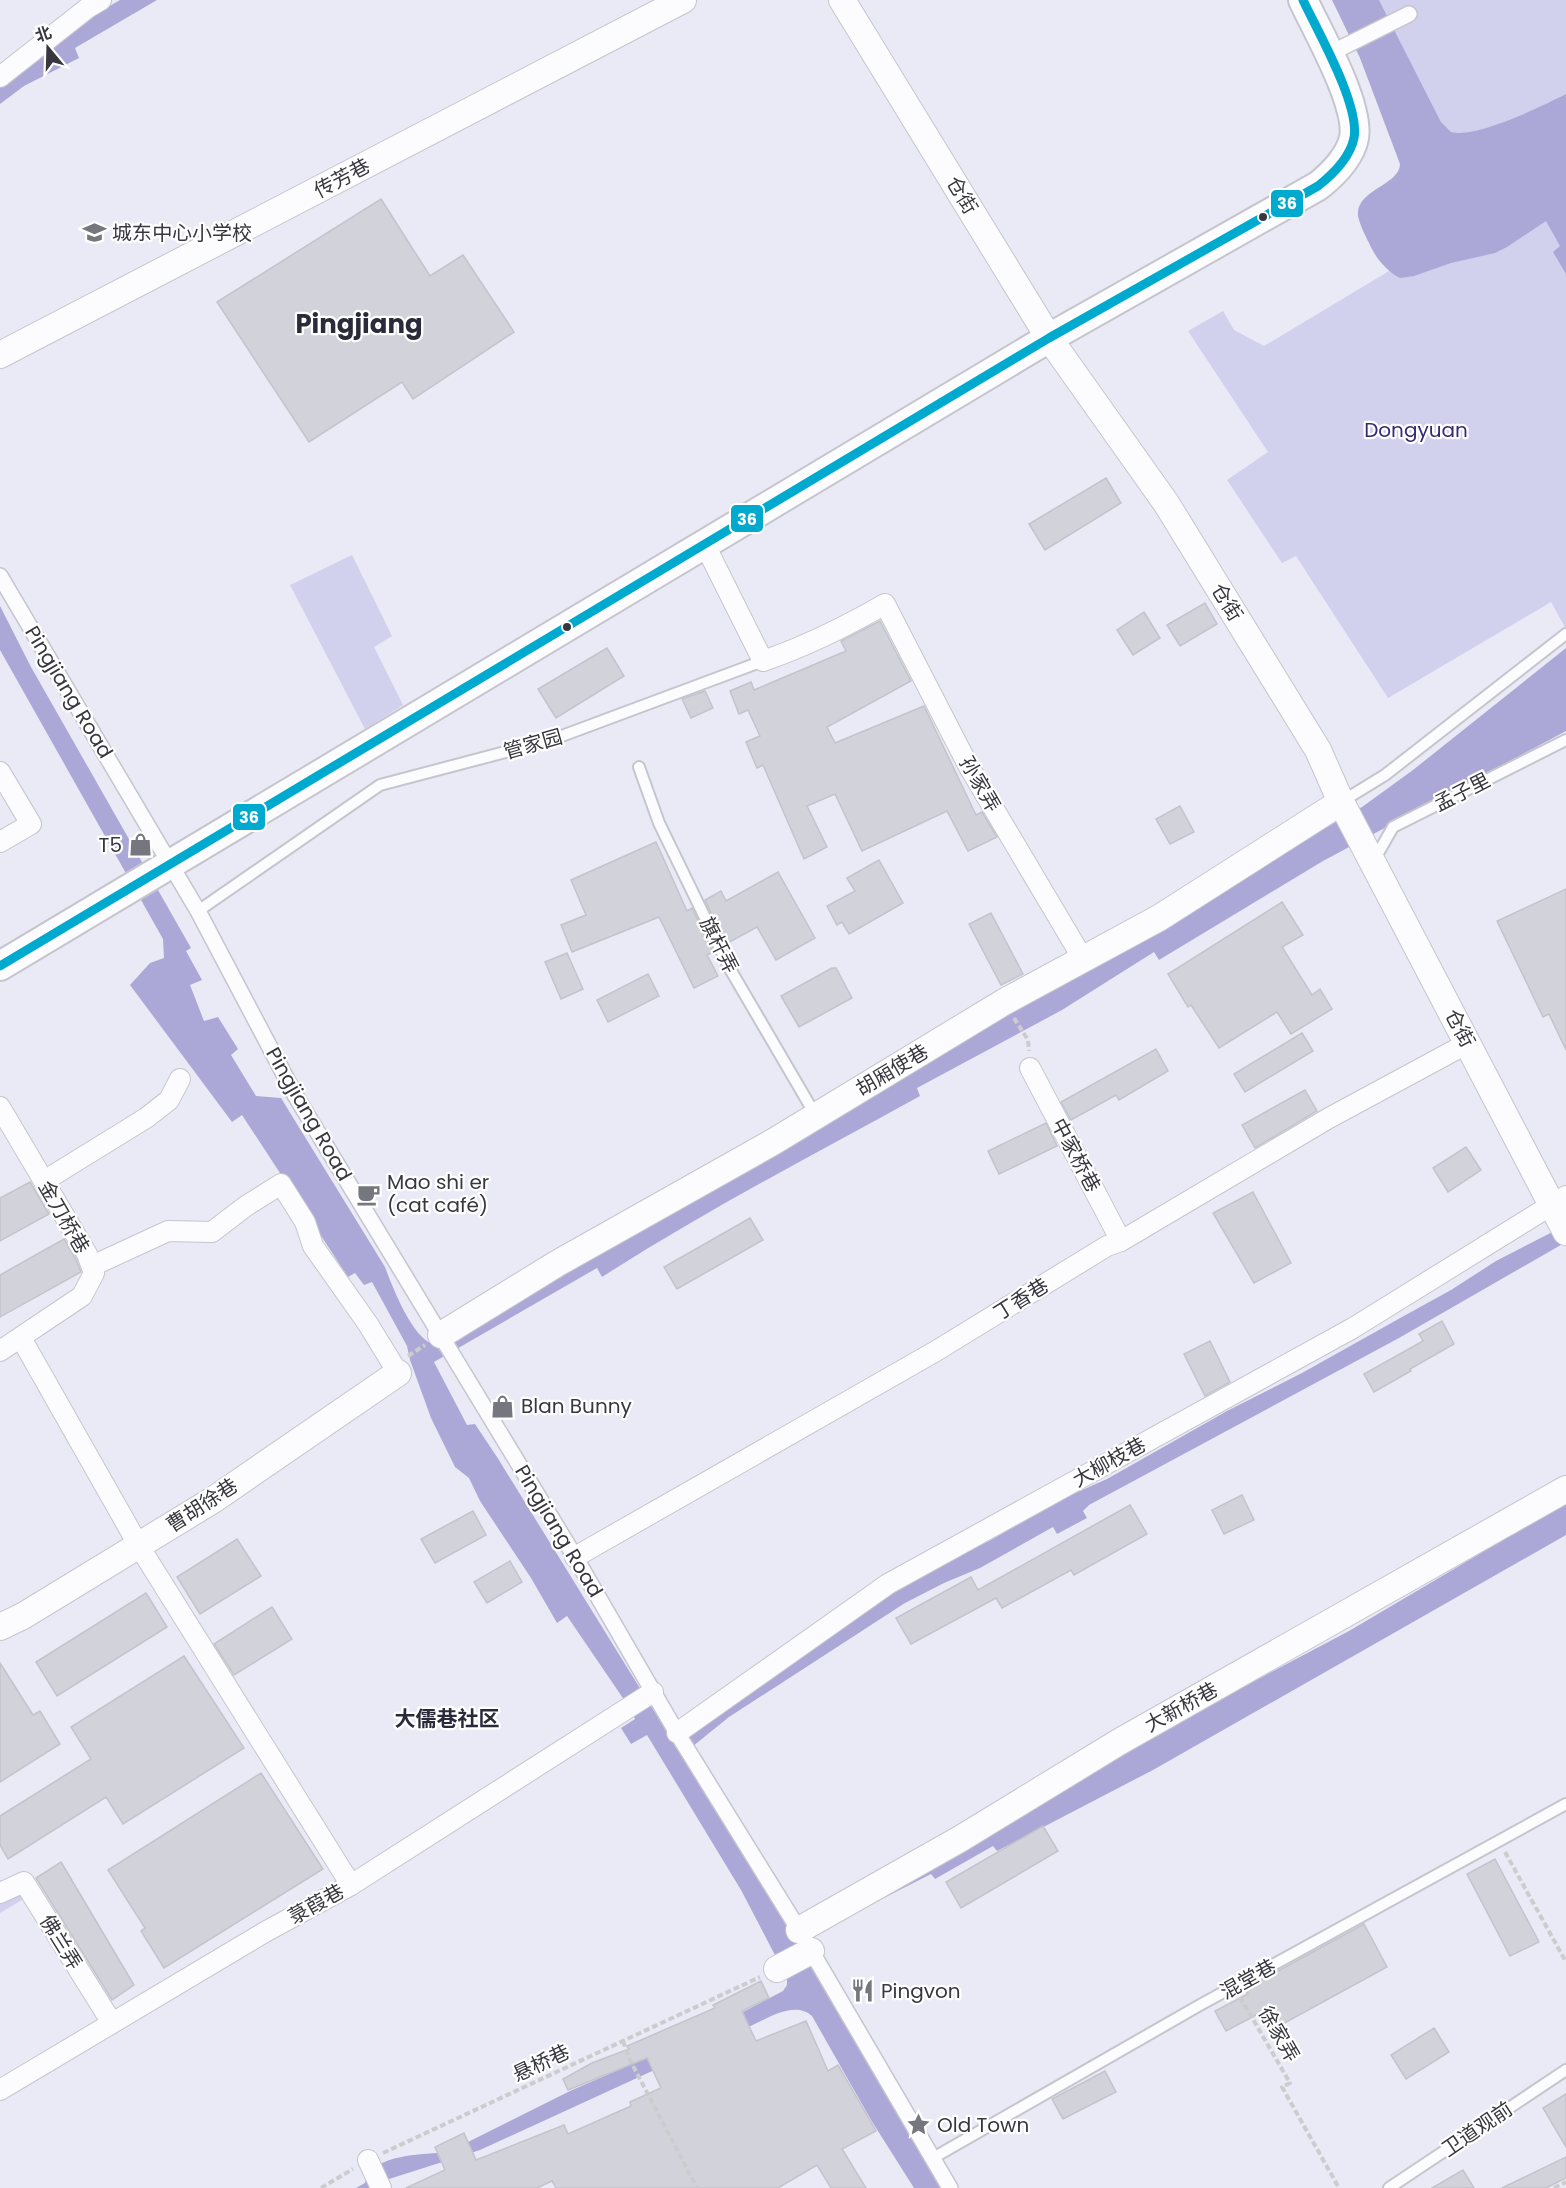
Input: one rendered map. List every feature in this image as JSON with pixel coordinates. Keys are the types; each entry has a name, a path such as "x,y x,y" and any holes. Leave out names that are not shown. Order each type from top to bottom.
{"main road":[{"path":"0,966 1049,338 1318,186 1340,163 1351,146 1354,136 1353,117 1338,49 1303,0"}],"street":[{"name":"传芳巷","path":"0,355 683,0"},
{"name":"仓街","path":"842,0 1049,338 1166,503 1318,750 1343,806 1468,1043 1559,1201 1566,1232"},
{"path":"0,77 91,2"},
{"path":"1338,49 1404,16"},
{"path":"704,543 763,661"},
{"name":"Pingjiang Road","path":"0,576 166,867 198,911 295,1095 439,1342 575,1557 651,1693 804,1942 950,2188"},
{"name":"管家园","path":"763,661 837,632 885,604"},
{"name":"孙家弄","path":"885,604 969,767 1083,959"},
{"path":"0,772 31,824 0,842"},
{"name":"胡厢使巷","path":"439,1342 558,1263 816,1116 1004,1002 1159,918 1343,806"},
{"name":"丁香巷","path":"575,1557 936,1351 1107,1245 1122,1241 1329,1118 1468,1043"},
{"name":"中家桥巷","path":"1030,1068 1122,1241"},
{"path":"44,1181 146,1118 169,1100 180,1079"},
{"name":"金刀桥巷","path":"0,1107 87,1254 94,1274 82,1296 0,1351"},
{"path":"92,1266 168,1231 212,1232 246,1206 281,1184 305,1221 313,1246 368,1324 402,1364"},
{"name":"大柳枝巷","path":"682,1741 888,1584 1353,1328 1559,1201"},
{"path":"21,1338 139,1546 351,1885"},
{"name":"曹胡徐巷","path":"0,1627 33,1610 213,1500 402,1364"},
{"name":"大新桥巷","path":"777,1970 804,1942 960,1839 1129,1736 1566,1489"},
{"name":"菉葭巷","path":"0,2090 265,1932 351,1885 651,1693"},
{"name":"佛兰弄","path":"0,1893 24,1882 112,2024"},
{"path":"369,2163 380,2187"}],"lane":[{"path":"1343,806 1566,634"},
{"name":"管家园","path":"198,911 380,785 551,740 763,661"},
{"name":"孟子里","path":"1371,858 1393,827 1566,740"},
{"name":"旗杆弄","path":"639,767 659,823 730,969 816,1116"},
{"name":"混堂巷","path":"933,2158 1234,1986 1566,1804"},
{"name":"卫道观前","path":"1389,2188 1566,2070"}],"path":[{"path":"1014,1018 1028,1040"},
{"path":"402,1364 439,1342"},
{"path":"1498,1841 1566,1962"},
{"name":"悬桥巷","path":"321,2188 623,2041 777,1970"},
{"name":"徐家弄","path":"1234,1986 1290,2083 1282,2088 1339,2188"},
{"path":"623,2041 630,2060 697,2188"},
{"path":"1554,2188 1566,2182"}],"green space":[{"name":"Dongyuan","path":"1379,0 1566,0 1566,629 1551,602 1388,698 1296,556 1282,563 1227,480 1268,452 1188,331 1223,311 1234,330 1264,346 1389,271 1441,122"},
{"path":"352,555 392,636 374,647 403,705 365,729 290,585"},
{"path":"0,1880 19,1882 27,1897 0,1913"}],"water":[{"path":"120,0 157,0 75,48 79,58 24,86 0,104 0,84 55,38"},
{"path":"1332,0 1379,0 1441,122 1451,132 1476,131 1492,126 1566,94 1566,274 1553,252 1560,246 1546,221 1495,253 1451,263 1414,276 1400,278 1382,263 1371,248 1361,226 1358,216 1359,207 1363,200 1393,177 1400,164 1360,58"},
{"path":"0,606 31,667 191,948 186,951 202,980 190,985 204,1021 218,1017 238,1049 231,1055 256,1096 281,1098 385,1267 410,1322 425,1340 433,1344 1091,968 1259,866 1362,807 1413,770 1566,648 1566,731 1323,861 1159,960 1154,952 1062,1010 917,1088 920,1096 720,1206 602,1277 597,1268 434,1362 467,1425 475,1424 497,1457 675,1745 915,1576 991,1540 1073,1494 1107,1479 1227,1411 1302,1373 1451,1290 1496,1261 1566,1225 1566,1242 1399,1338 1089,1505 1083,1511 1087,1518 1057,1534 1053,1527 980,1568 905,1603 729,1717 682,1755 794,1937 1175,1723 1349,1631 1566,1503 1566,1535 1153,1770 997,1851 993,1846 935,1879 931,1874 870,1905 850,1912 798,1943 940,2188 914,2188 871,2120 812,2016 805,2012 789,2010 780,2012 480,2150 386,2180 372,2188 356,2188 365,2183 368,2171 392,2159 437,2153 440,2160 468,2148 466,2143 570,2091 699,2035 783,1991 787,1985 787,1978 741,1890 647,1735 631,1744 621,1728 635,1719 631,1710 567,1616 557,1623 531,1578 480,1501 469,1478 455,1467 431,1418 407,1346 372,1282 364,1285 355,1273 348,1277 242,1115 232,1122 130,985 150,963 164,958 163,939 0,650"}],"building":[{"path":"381,199 430,276 463,255 514,332 413,399 402,382 309,442 217,302"},
{"path":"1106,478 1121,503 1045,550 1029,524"},
{"path":"1205,603 1217,624 1180,646 1167,625"},
{"path":"1144,612 1160,638 1133,655 1117,630"},
{"path":"880,621 911,681 827,727 835,743 924,706 976,815 982,812 997,837 968,851 947,811 862,851 835,794 807,806 827,847 804,859 763,765 757,768 746,742 760,736 748,710 739,714 730,691 751,682 754,690 846,651 841,641"},
{"path":"607,648 624,676 556,718 538,689"},
{"path":"705,691 713,708 691,718 682,699"},
{"path":"1180,806 1194,832 1170,844 1156,819"},
{"path":"656,842 687,911 692,908 713,952 707,955 718,976 694,988 659,917 572,952 561,925 586,915 571,880"},
{"path":"879,860 903,903 849,934 842,922 837,925 827,906 855,891 847,878"},
{"path":"778,872 815,938 776,960 757,927 726,944 705,900 721,891 726,901"},
{"path":"1566,889 1566,1050 1549,1014 1543,1017 1497,921"},
{"path":"1282,902 1303,935 1282,947 1312,995 1320,989 1332,1009 1291,1034 1277,1012 1219,1048 1191,1005 1188,1007 1168,974"},
{"path":"991,913 1023,974 1001,985 969,924"},
{"path":"567,953 583,989 561,999 545,962"},
{"path":"832,968 836,968 852,998 799,1027 781,996"},
{"path":"648,974 659,996 608,1022 597,1000"},
{"path":"1302,1033 1313,1051 1245,1092 1234,1074"},
{"path":"1156,1049 1168,1071 1119,1100 1116,1095 1071,1120 1061,1102"},
{"path":"1305,1090 1317,1111 1255,1148 1242,1125"},
{"path":"1046,1123 1057,1146 999,1174 988,1151"},
{"path":"1466,1147 1481,1170 1448,1192 1433,1168"},
{"path":"30,1182 49,1214 0,1241 0,1198"},
{"path":"1253,1192 1291,1263 1254,1283 1213,1213"},
{"path":"750,1218 763,1240 677,1289 664,1267"},
{"path":"64,1239 81,1272 0,1317 0,1275"},
{"path":"1442,1321 1454,1344 1374,1392 1364,1374 1423,1341 1419,1334"},
{"path":"1210,1341 1230,1382 1205,1396 1184,1354"},
{"path":"1242,1495 1254,1520 1224,1534 1212,1510"},
{"path":"1130,1505 1147,1534 1074,1575 1071,1570 1002,1608 996,1598 911,1644 896,1618 971,1577 978,1590"},
{"path":"473,1511 486,1535 435,1563 421,1539"},
{"path":"237,1539 261,1576 200,1614 177,1577"},
{"path":"510,1561 522,1582 487,1603 474,1582"},
{"path":"146,1593 167,1627 57,1696 36,1662"},
{"path":"272,1607 292,1639 234,1675 214,1644"},
{"path":"184,1656 244,1748 123,1824 106,1797 8,1859 0,1845 0,1816 91,1759 71,1727"},
{"path":"0,1663 33,1715 40,1711 60,1744 0,1782"},
{"path":"261,1773 323,1869 164,1968 141,1931 145,1928 108,1870"},
{"path":"1043,1826 1058,1851 961,1908 946,1882"},
{"path":"1495,1859 1539,1942 1510,1956 1467,1874"},
{"path":"61,1862 134,1985 112,2000 36,1878"},
{"path":"1364,1924 1387,1967 1268,2032 1258,2014 1226,2031 1215,2011 1248,1994 1245,1989"},
{"path":"761,1981 769,1998 742,2011 756,2041 806,2021 828,2071 838,2065 876,2131 842,2149 866,2188 831,2188 817,2165 778,2188 556,2188 552,2181 537,2188 406,2188 445,2170 435,2147 464,2133 476,2160 564,2125 568,2134 631,2106 630,2102 661,2088 647,2058 568,2090 563,2079 592,2063 629,2049 627,2046 715,2008 713,2005"},
{"path":"1434,2028 1449,2052 1406,2079 1391,2055"},
{"path":"1105,2071 1116,2092 1063,2119 1052,2099"},
{"path":"1566,2094 1566,2147 1543,2108"},
{"path":"1566,2157 1566,2178 1546,2188 1502,2188"},
{"path":"1463,2170 1474,2188 1432,2188"}],"transit line":[{"name":"36","path":"0,966 1049,338 1318,186 1345,159 1354,138 1354,124 1344,88 1303,0"}],"place":[{"name":"城东中心小学校","path":"94,233"},
{"name":"T5","path":"140,845"},
{"name":"Mao shi er (cat café)","path":"369,1194"},
{"name":"Blan Bunny","path":"503,1406"},
{"name":"Pingvon","path":"863,1991"},
{"name":"Old Town","path":"919,2125"}],"district":[{"name":"Pingjiang","path":"359,324"},
{"name":"大儒巷社区","path":"447,1718"}]}
